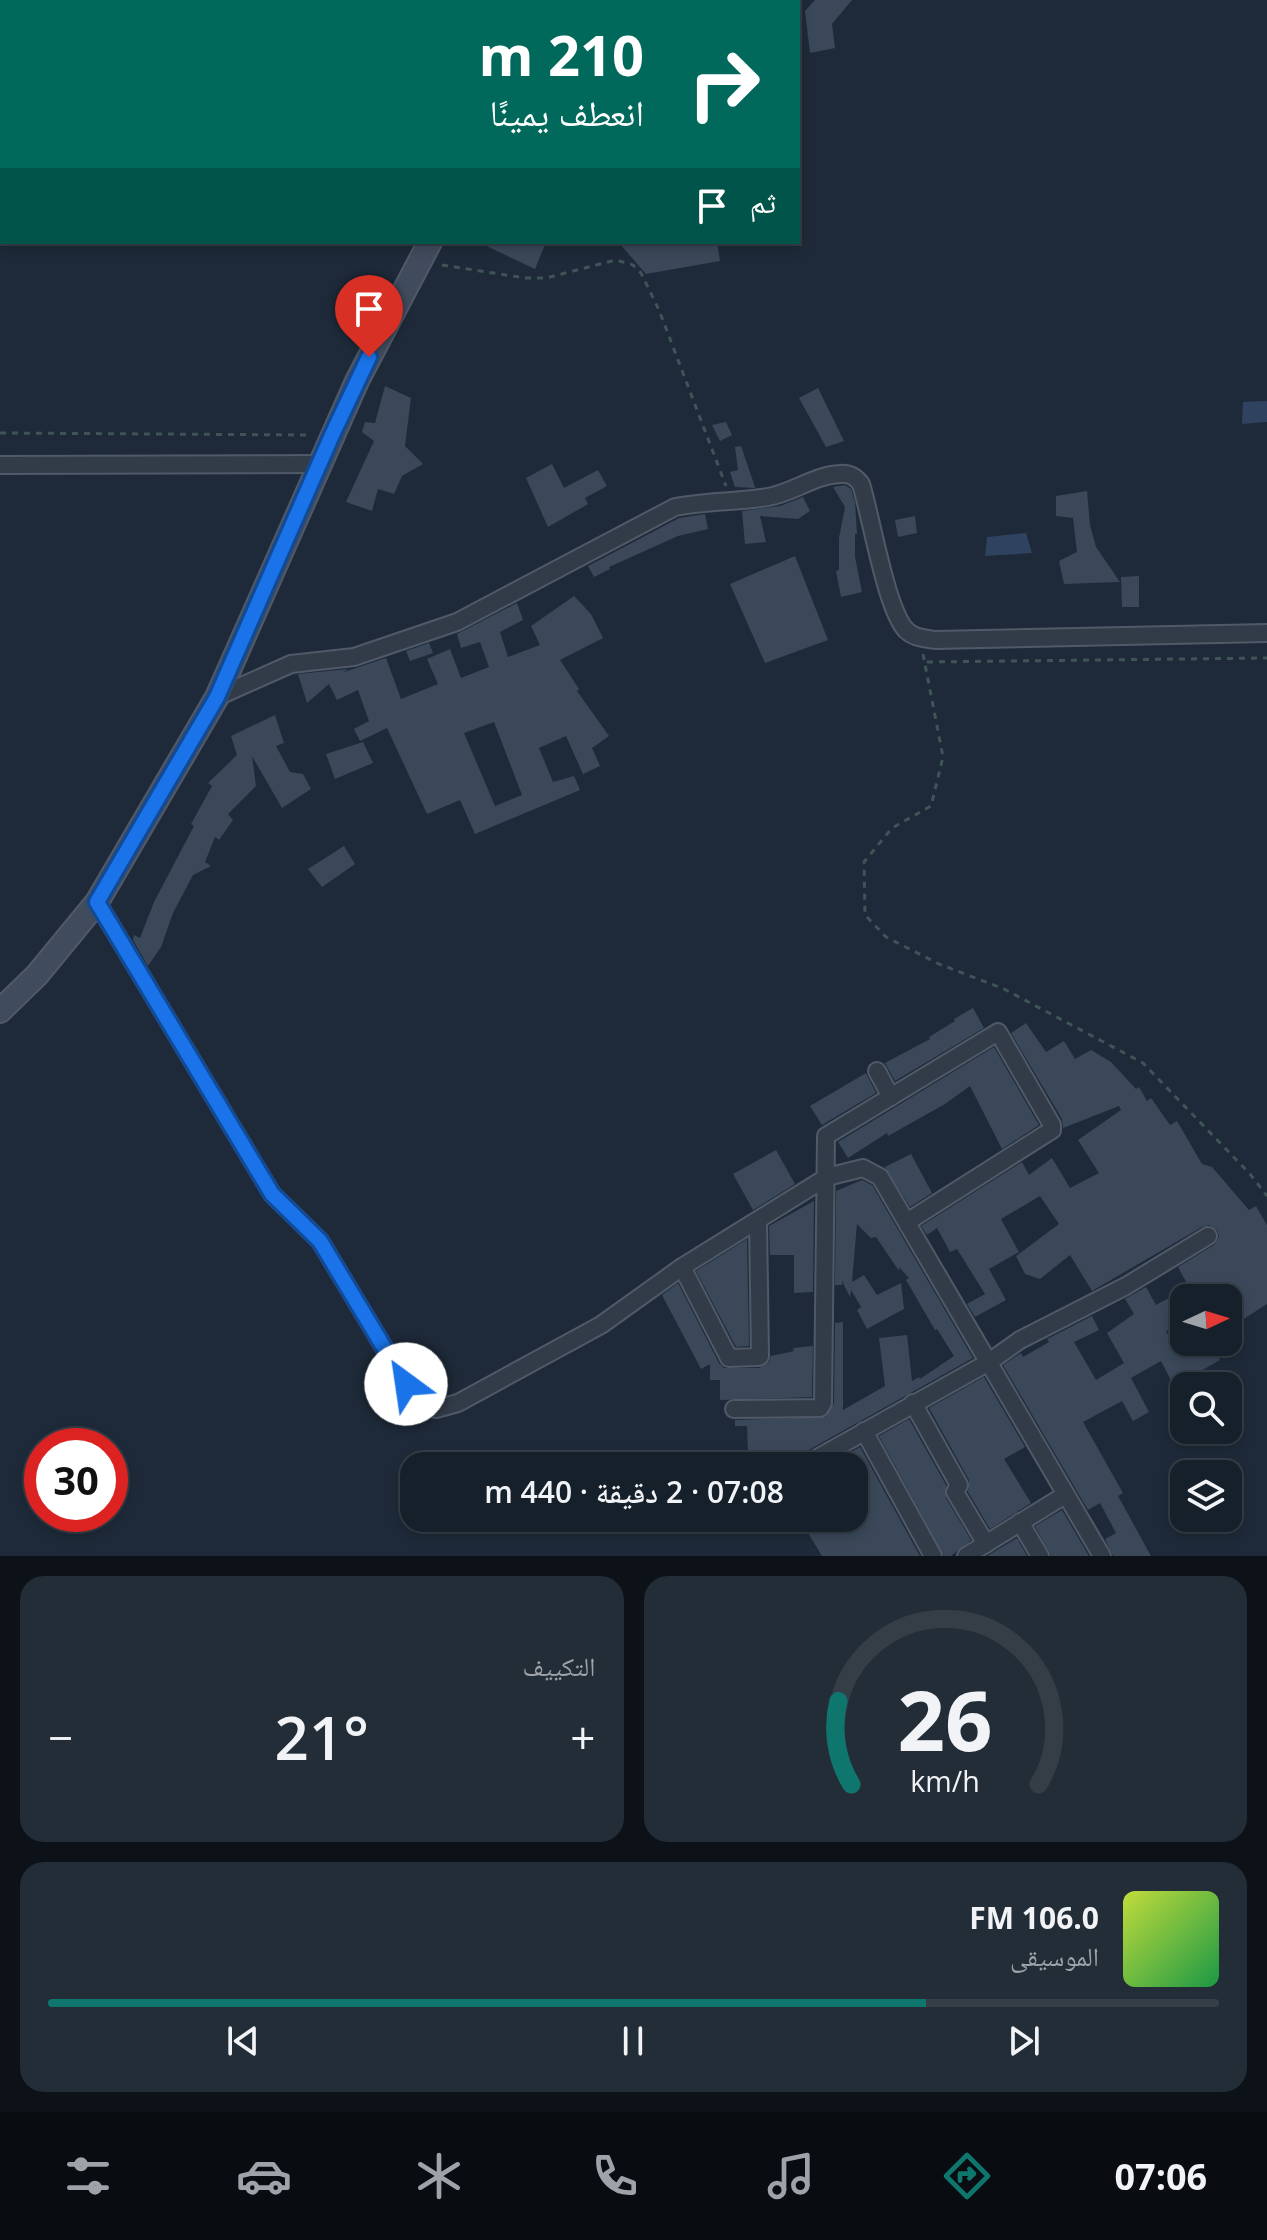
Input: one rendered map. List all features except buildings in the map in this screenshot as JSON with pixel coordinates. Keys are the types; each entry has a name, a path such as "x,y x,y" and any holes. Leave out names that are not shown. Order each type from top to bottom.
{"street":[{"path":"0,1011 37,975 97,902 217,697 332,435 424,252"},
{"path":"0,465 321,464"},
{"path":"217,697 291,664 354,657 457,622 675,507 771,497 824,476 839,474 855,477 861,484 894,610 905,629 917,637 935,640 1267,633"},
{"path":"97,902 272,1194 320,1241 406,1384 426,1407 436,1409 458,1403 588,1332 682,1267 827,1177 863,1168 875,1173 907,1222 1102,1556"},
{"path":"734,1409 821,1408 826,1136 871,1116 891,1097 998,1032 1052,1125 1052,1130 907,1222"},
{"path":"877,1071 891,1097"},
{"path":"682,1267 729,1358 760,1356 758,1221"},
{"path":"827,1452 989,1362 1020,1340 1126,1286 1208,1236"},
{"path":"913,1403 959,1485 955,1492 977,1551 1065,1495"},
{"path":"864,1431 933,1556"},
{"path":"1020,1522 1040,1556"}],"path":[{"path":"424,252 525,278 564,275 616,260 633,265 641,273 659,310 730,499"},
{"path":"0,433 332,435"},
{"path":"917,637 925,662 943,757 931,806 892,828 864,862 865,915 886,937 939,964 1004,989 1143,1063 1250,1174 1267,1196"},
{"path":"925,662 1267,658"}],"water":[{"path":"1267,401 1267,422 1242,424 1243,402"},
{"path":"1026,533 1032,553 985,556 987,537"}],"route":[{"path":"369,357 217,697 97,902 230,1119 272,1194 320,1241 406,1384"}]}
